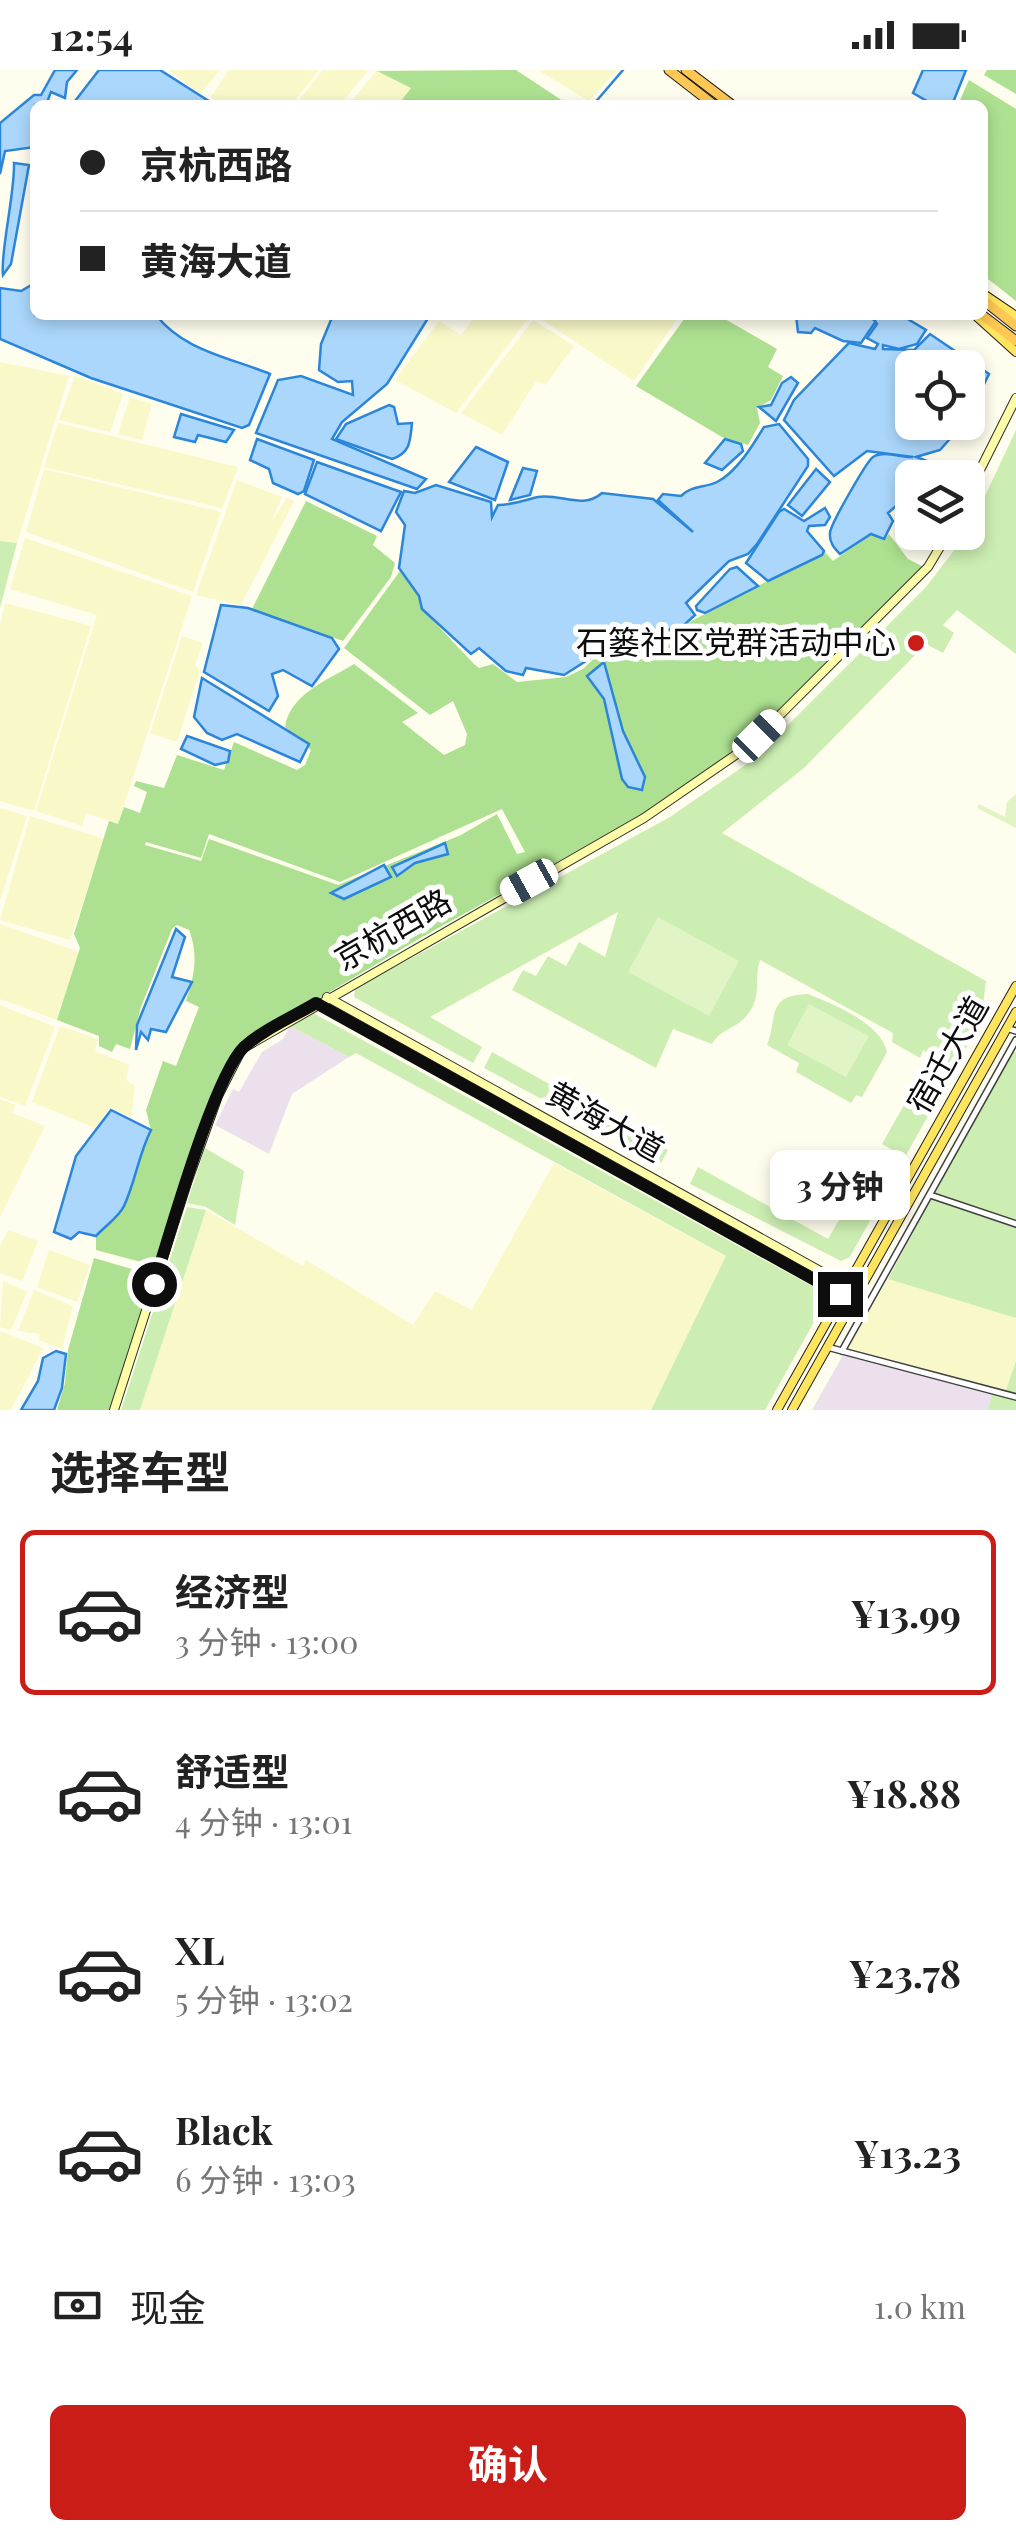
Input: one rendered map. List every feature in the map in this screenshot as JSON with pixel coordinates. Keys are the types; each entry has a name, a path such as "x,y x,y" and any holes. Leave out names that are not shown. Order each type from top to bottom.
{"highway":[{"path":"670,70 708,100"},
{"path":"686,70 725,100"},
{"path":"988,301 1016,326"},
{"path":"988,319 1016,340"}],"main road":[{"path":"988,300 1016,316"},
{"path":"981,320 1016,352"},
{"path":"985,460 1016,398"},
{"name":"京杭西路","path":"114,1410 188,1180 235,1058 256,1038 644,818 750,746 928,567 938,550"},
{"name":"宿迁大道","path":"777,1410 1016,986"},
{"name":"黄海大道","path":"327,997 843,1290"},
{"name":"黄海大道","path":"316,1003 856,1297"},
{"name":"宿迁大道","path":"792,1410 1016,1012"}],"street":[{"path":"1006,1028 1016,1031"},
{"path":"842,1351 1016,1040"},
{"path":"930,1195 1016,1224"},
{"path":"827,1348 1016,1397"}],"shaded area":[{"path":"290,1026 349,1057 292,1094 269,1154 215,1125 233,1089 239,1092 262,1052 283,1039"},
{"path":"843,1355 993,1394 988,1410 812,1410"}],"green space":[{"path":"169,70 220,70 200,94"},
{"path":"229,70 319,70 295,100 211,97"},
{"path":"323,70 368,70 344,100 299,100"},
{"path":"516,70 561,100 402,100 411,88 377,71"},
{"path":"538,70 617,70 587,100"},
{"path":"987,70 1016,70 1016,94 984,75"},
{"path":"377,71 411,88 402,100 352,100"},
{"path":"969,80 1016,109 1016,301 988,279 988,100 960,100"},
{"path":"472,320 527,320 456,413 395,380 439,321 461,335"},
{"path":"533,320 574,346 545,385 536,381 502,435 461,413"},
{"path":"542,320 677,320 634,381"},
{"path":"683,320 727,320 777,349 768,367 783,376 771,400 757,408 760,423 748,445 722,437 636,386"},
{"path":"0,362 69,376 17,543 0,541"},
{"path":"75,376 123,394 110,432 59,420"},
{"path":"130,397 152,404 142,440 118,434"},
{"path":"58,423 238,467 222,508 44,467"},
{"path":"1016,430 1016,654 957,610 943,625 954,633 943,653 926,644 804,768 722,833 986,981 981,1021 905,1157 882,1144 932,1055 923,1050 920,1058 892,1042 893,1033 760,960 755,1001 744,1019 712,1044 673,1029 656,1068 512,990 523,970 536,976 548,956 566,966 579,942 605,957 618,912 430,1017 482,1047 473,1063 354,997 355,989 670,817 754,759 926,587 954,550 985,550 985,496"},
{"path":"44,469 221,512 193,592 26,532"},
{"path":"237,480 282,497 271,522 287,498 294,501 241,605 196,595"},
{"path":"306,501 377,536 373,545 395,563 391,577 343,641 252,609"},
{"path":"871,534 884,539 889,534 895,550 901,550 908,559 924,567 745,745 634,820 422,937 239,1046 200,1135 111,1410 57,1410 68,1350 94,1258 135,1270 141,1262 96,1250 96,1236 124,1207 136,1175 134,1164 151,1130 146,1110 163,1061 176,1066 199,1007 186,1001 193,975 194,948 189,930 177,925 141,1007 130,1049 116,1044 112,1052 99,1046 99,1036 57,1020 80,948 74,934 109,821 118,824 124,807 140,813 147,792 134,786 136,781 164,788 177,755 224,770 234,742 297,770 305,765 311,750 285,727 288,715 312,689 354,664 418,713 402,722 444,755 465,745 467,734 453,701 430,715 344,648 400,571 419,596 422,609 474,664 479,668 493,664 517,682 566,677 583,669 604,649 684,625 824,551 833,561","holes":["502,809 525,852 517,854 497,814 461,835 338,885 209,839 201,861 145,845 146,842 201,858 209,834 340,882"]},
{"path":"25,538 192,596 118,824 86,813 82,826 36,811 97,615 10,589"},
{"path":"0,541 17,543 0,608"},
{"path":"5,603 91,626 34,811 0,801 0,625"},
{"path":"182,636 203,643 195,665 200,670 177,742 150,733"},
{"path":"1016,794 1016,828 977,808 979,804 1005,817 1007,802"},
{"path":"0,808 27,816 0,901"},
{"path":"30,816 105,839 70,940 0,920"},
{"path":"658,917 739,961 709,1016 628,972"},
{"path":"0,924 79,952 57,1020 0,999"},
{"path":"808,994 866,1024 876,1032 887,1052 862,1097 856,1095 851,1103 796,1072 799,1063 767,1045 779,1004 794,995"},
{"path":"809,1004 869,1036 846,1077 787,1045"},
{"path":"0,1005 55,1027 25,1106 0,1097"},
{"path":"313,1013 819,1290 824,1304 765,1410 651,1410 726,1256 356,1053 349,1057 290,1026"},
{"path":"60,1026 98,1039 95,1051 129,1065 126,1080 135,1086 131,1117 109,1108 95,1128 32,1102"},
{"path":"1010,1051 1016,1052 1016,1318 888,1279"},
{"path":"492,1052 668,1150 661,1163 484,1068"},
{"path":"0,1099 16,1105 12,1113 45,1126 0,1217"},
{"path":"205,1148 244,1171 235,1225 206,1207 187,1203"},
{"path":"554,1163 727,1257 651,1410 140,1410 206,1210 303,1266 306,1260 413,1325 435,1291 472,1310"},
{"path":"698,1167 828,1239 864,1177 886,1191 850,1257 841,1261 690,1184"},
{"path":"187,1207 206,1210 140,1410 121,1410"},
{"path":"8,1230 38,1241 22,1281 0,1273 0,1246"},
{"path":"49,1250 90,1265 77,1302 37,1287"},
{"path":"888,1279 1016,1318 1016,1361 1006,1391 847,1349"},
{"path":"3,1281 27,1292 11,1330 0,1327"},
{"path":"34,1290 73,1306 62,1349 39,1340 40,1334 18,1331"},
{"path":"0,1331 43,1348 11,1410 0,1410"},
{"path":"1016,1361 1016,1410 988,1410 994,1388 1006,1390"}],"water":[{"path":"55,70 77,70 67,82 65,98 51,92 48,100 30,100 30,148 5,151 0,174 0,123 34,95 41,95"},
{"path":"99,70 160,70 207,100 76,100"},
{"path":"923,70 966,70 954,100 925,100 913,93"},
{"path":"14,163 29,165 11,264 3,275 4,252"},
{"path":"30,286 30,320 161,320 180,337 208,352 270,374 249,425 242,428 91,378 0,339 0,288 21,291"},
{"path":"331,320 427,320 387,384 342,422 332,439 426,479 417,489 256,433 278,380 301,376 353,395 352,381 338,382 319,370 321,344"},
{"path":"797,320 876,321 861,343 843,341 815,328 811,333 798,332"},
{"path":"874,320 909,320 926,330 917,344 899,349 883,345 883,349 914,350 895,350 895,440 949,440 940,450 916,457 924,460 895,460 895,507 888,513 893,521 884,539 871,534 840,554 831,542 832,528 869,461 882,454 913,457 867,451 834,476 784,420 794,400 849,343 875,349 878,344 867,338 877,324"},
{"path":"930,334 954,350 914,350"},
{"path":"791,377 798,383 776,421 759,407 771,405 782,383"},
{"path":"389,405 394,407 398,424 412,423 403,453 392,459 336,439 346,424"},
{"path":"181,414 234,430 226,442 198,435 195,442 174,437"},
{"path":"779,424 808,459 808,466 757,544 748,554 729,561 686,603 695,615 684,625 605,649 564,675 526,668 523,675 506,671 479,648 471,654 422,609 419,596 399,568 405,525 396,512 404,491 415,493 436,485 491,502 492,517 498,505 546,496 579,501 602,493 653,499 693,532 658,500 663,494 681,496 724,478 744,458 764,427"},
{"path":"257,439 314,460 304,491 298,494 273,483 269,469 250,460"},
{"path":"725,439 741,444 743,451 722,470 705,463"},
{"path":"476,447 508,462 495,500 449,482"},
{"path":"317,462 401,492 381,531 305,494"},
{"path":"523,468 537,471 530,495 510,500"},
{"path":"816,469 830,482 802,516 788,505"},
{"path":"825,508 830,517 825,525 809,526 807,531 824,551 822,555 768,581 746,563 779,512 784,509 804,521"},
{"path":"737,567 758,586 705,613 697,610 696,606 730,569"},
{"path":"221,605 248,608 332,638 339,649 312,686 283,670 272,674 278,696 269,711 204,672"},
{"path":"604,662 623,731 645,777 642,790 628,787 622,779 604,699 587,676"},
{"path":"202,678 309,744 300,762 237,734 222,740 207,733 194,717"},
{"path":"187,736 230,751 228,762 215,765 181,749"},
{"path":"445,843 448,854 415,863 397,876 392,867"},
{"path":"384,865 391,877 344,899 331,893"},
{"path":"176,929 185,937 172,977 192,982 166,1032 151,1029 148,1040 141,1032 136,1050 137,1025"},
{"path":"111,1110 151,1130 122,1210 96,1236 79,1232 71,1239 54,1232 76,1156"},
{"path":"56,1351 66,1354 62,1388 54,1410 21,1410 38,1381 43,1358"}],"waterway":[{"path":"597,100 623,70"}],"place":[{"name":"石篓社区党群活动中心","path":"916,643"}],"route":[{"path":"154,1284 218,1096 235,1058 256,1038 316,1003 840,1294"}]}
